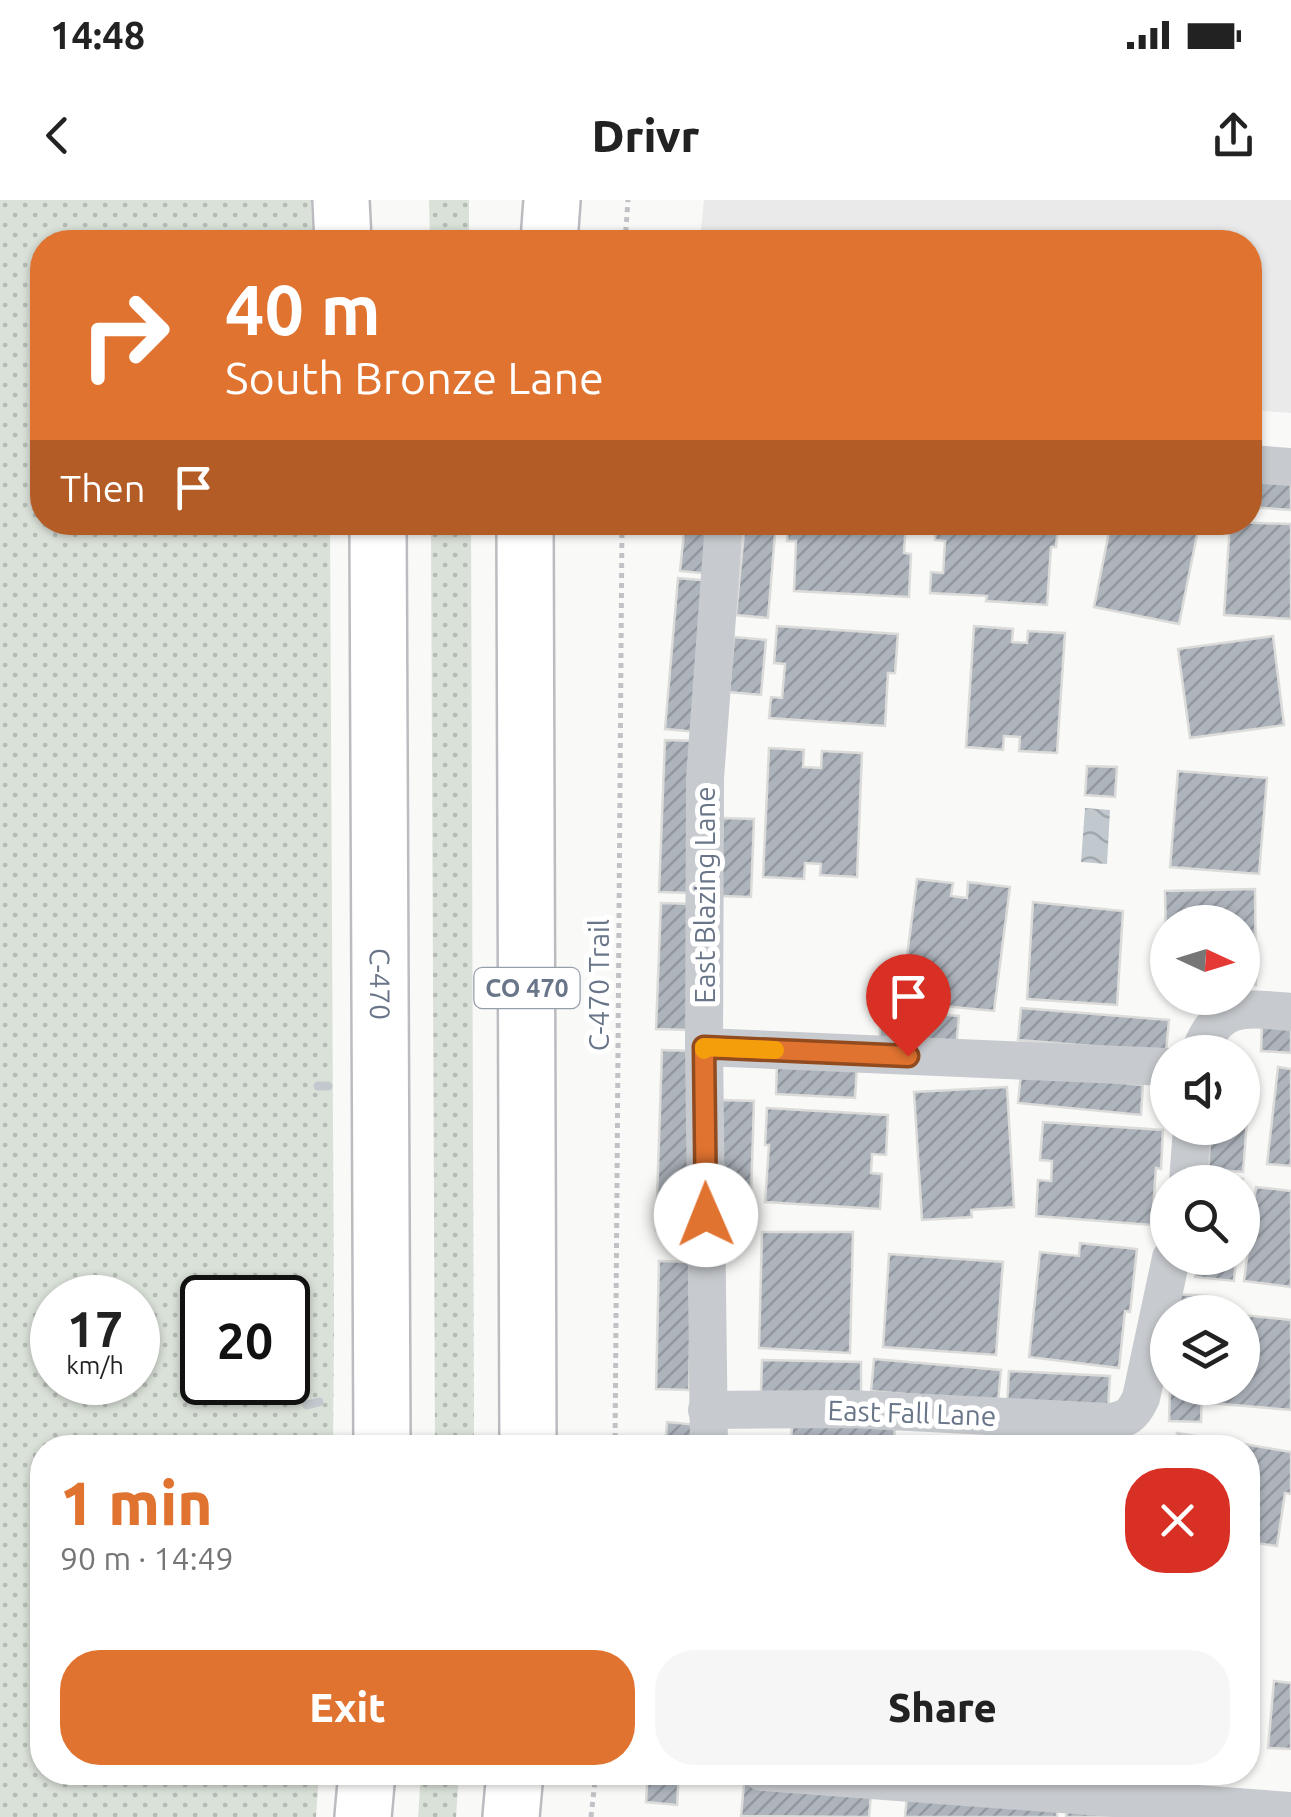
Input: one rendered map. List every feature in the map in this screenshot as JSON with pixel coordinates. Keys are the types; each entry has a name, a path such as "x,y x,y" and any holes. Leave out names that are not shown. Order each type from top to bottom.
{"highway":[{"path":"341,200 343,230"},
{"path":"376,200 376,230"},
{"path":"523,200 523,230"},
{"path":"549,230 552,200"},
{"path":"350,535 350,552 378,657"},
{"name":"C-470","path":"378,535 382,1435"},
{"name":"CO 470","path":"526,535 528,1435"},
{"path":"364,1817 366,1785"},
{"path":"511,1817 514,1785"}],"lane":[{"path":"1262,465 1291,468"},
{"name":"East Blazing Lane","path":"708,1435 704,778 723,535"},
{"path":"1207,1035 1221,1016 1242,1010 1291,1012"},
{"path":"704,1047 1150,1066"},
{"name":"East Fall Lane","path":"707,1410 850,1408 1122,1421 1133,1414 1141,1398 1168,1275"},
{"path":"938,1785 1291,1811"}],"path":[{"path":"626,230 628,200"},
{"name":"C-470 Trail","path":"616,1435 622,535"},
{"path":"592,1817 595,1785"}],"shaded area":[{"path":"0,200 311,200 312,230 30,230 30,535 330,535 334,1327 333,1435 30,1435 30,1785 318,1785 316,1817 0,1817"},
{"path":"429,200 469,200 469,230 430,230"},
{"path":"704,200 1291,200 1291,413 1262,411 1262,230 701,230"},
{"path":"431,535 471,535 474,1435 435,1435"},
{"path":"420,1785 458,1785 456,1817 418,1817"}],"water":[{"path":"1085,808 1110,810 1107,864 1081,862"}],"building":[{"path":"1262,479 1291,482 1291,510 1262,508"},
{"path":"1262,523 1291,524 1291,619 1224,615 1229,535 1262,535"},
{"path":"684,535 715,535 711,574 680,571"},
{"path":"744,535 775,535 768,618 736,615"},
{"path":"787,535 905,535 904,553 911,554 909,597 794,591 796,541 787,541"},
{"path":"935,535 1057,535 1056,547 1051,547 1047,605 930,593 931,572 943,573 945,541 935,540"},
{"path":"1108,535 1197,535 1179,624 1094,607"},
{"path":"678,578 711,581 697,732 665,729"},
{"path":"777,626 898,634 895,673 888,673 885,726 769,718 771,697 782,698 785,664 774,663"},
{"path":"974,626 1013,629 1012,642 1027,643 1028,631 1065,633 1057,753 1019,751 1020,737 1004,736 1003,750 966,747"},
{"path":"1273,636 1284,725 1190,738 1178,649"},
{"path":"734,637 766,640 761,695 729,692"},
{"path":"665,740 696,741 691,893 659,892"},
{"path":"769,748 804,750 803,767 821,768 822,751 862,753 857,877 820,875 821,864 805,863 804,879 763,877"},
{"path":"1087,766 1117,767 1115,797 1085,795"},
{"path":"1178,771 1267,778 1259,874 1170,867"},
{"path":"723,818 754,819 751,897 720,896"},
{"path":"917,879 953,883 951,896 967,898 968,882 1010,887 994,1011 901,1002"},
{"path":"1255,889 1255,905 1165,905 1165,891"},
{"path":"1033,902 1123,911 1117,1005 1027,999"},
{"path":"661,903 693,904 689,1030 656,1029"},
{"path":"1021,1008 1169,1020 1168,1035 1150,1035 1150,1051 1018,1040"},
{"path":"882,1009 959,1016 956,1048 879,1041"},
{"path":"1262,1026 1291,1028 1291,1053 1261,1051"},
{"path":"662,1050 694,1051 688,1231 656,1230"},
{"path":"777,1063 857,1067 855,1098 776,1094"},
{"path":"1278,1067 1291,1069 1291,1166 1267,1164"},
{"path":"1021,1073 1143,1085 1141,1115 1018,1103"},
{"path":"1007,1087 1014,1207 971,1210 972,1217 922,1220 914,1092"},
{"path":"722,1100 754,1101 750,1228 718,1227"},
{"path":"767,1108 888,1115 886,1155 872,1154 871,1173 882,1174 880,1209 765,1202"},
{"path":"1043,1122 1150,1129 1150,1145 1162,1145 1161,1165 1150,1165 1150,1225 1036,1216 1038,1180 1051,1181 1052,1161 1040,1160"},
{"path":"1210,1145 1245,1145 1244,1165 1208,1165"},
{"path":"1260,1187 1291,1191 1291,1287 1244,1281 1245,1275 1260,1275"},
{"path":"762,1232 853,1232 850,1353 759,1348"},
{"path":"1080,1243 1137,1249 1119,1368 1029,1357 1040,1252 1079,1256"},
{"path":"889,1254 1003,1262 996,1355 883,1347"},
{"path":"659,1261 692,1262 689,1390 656,1389"},
{"path":"1195,1275 1235,1275 1234,1281"},
{"path":"1260,1317 1291,1320 1291,1410 1233,1405 1260,1405"},
{"path":"874,1359 1001,1370 998,1402 871,1391"},
{"path":"762,1360 861,1362 861,1394 761,1392"},
{"path":"1009,1371 1110,1376 1108,1409 1007,1404"},
{"path":"1169,1405 1202,1405 1201,1422 1169,1421"},
{"path":"667,1422 698,1425 697,1435 666,1435"},
{"path":"792,1422 895,1427 895,1435 792,1435"},
{"path":"1260,1447 1291,1452 1291,1494 1285,1493 1277,1546 1260,1544"},
{"path":"1274,1681 1291,1683 1291,1749 1268,1748"},
{"path":"647,1785 678,1785 677,1805 646,1802"},
{"path":"744,1785 871,1794 869,1817 741,1816"},
{"path":"907,1796 1057,1808 1057,1817 905,1817"},
{"path":"1067,1808 1175,1817 1066,1817"}],"waterway":[{"path":"318,1086 328,1086"},
{"path":"310,1404 319,1402"}],"slow traffic":[{"path":"704,1050 775,1050"}],"route":[{"path":"706,1215 704,1047 908,1056"}]}
